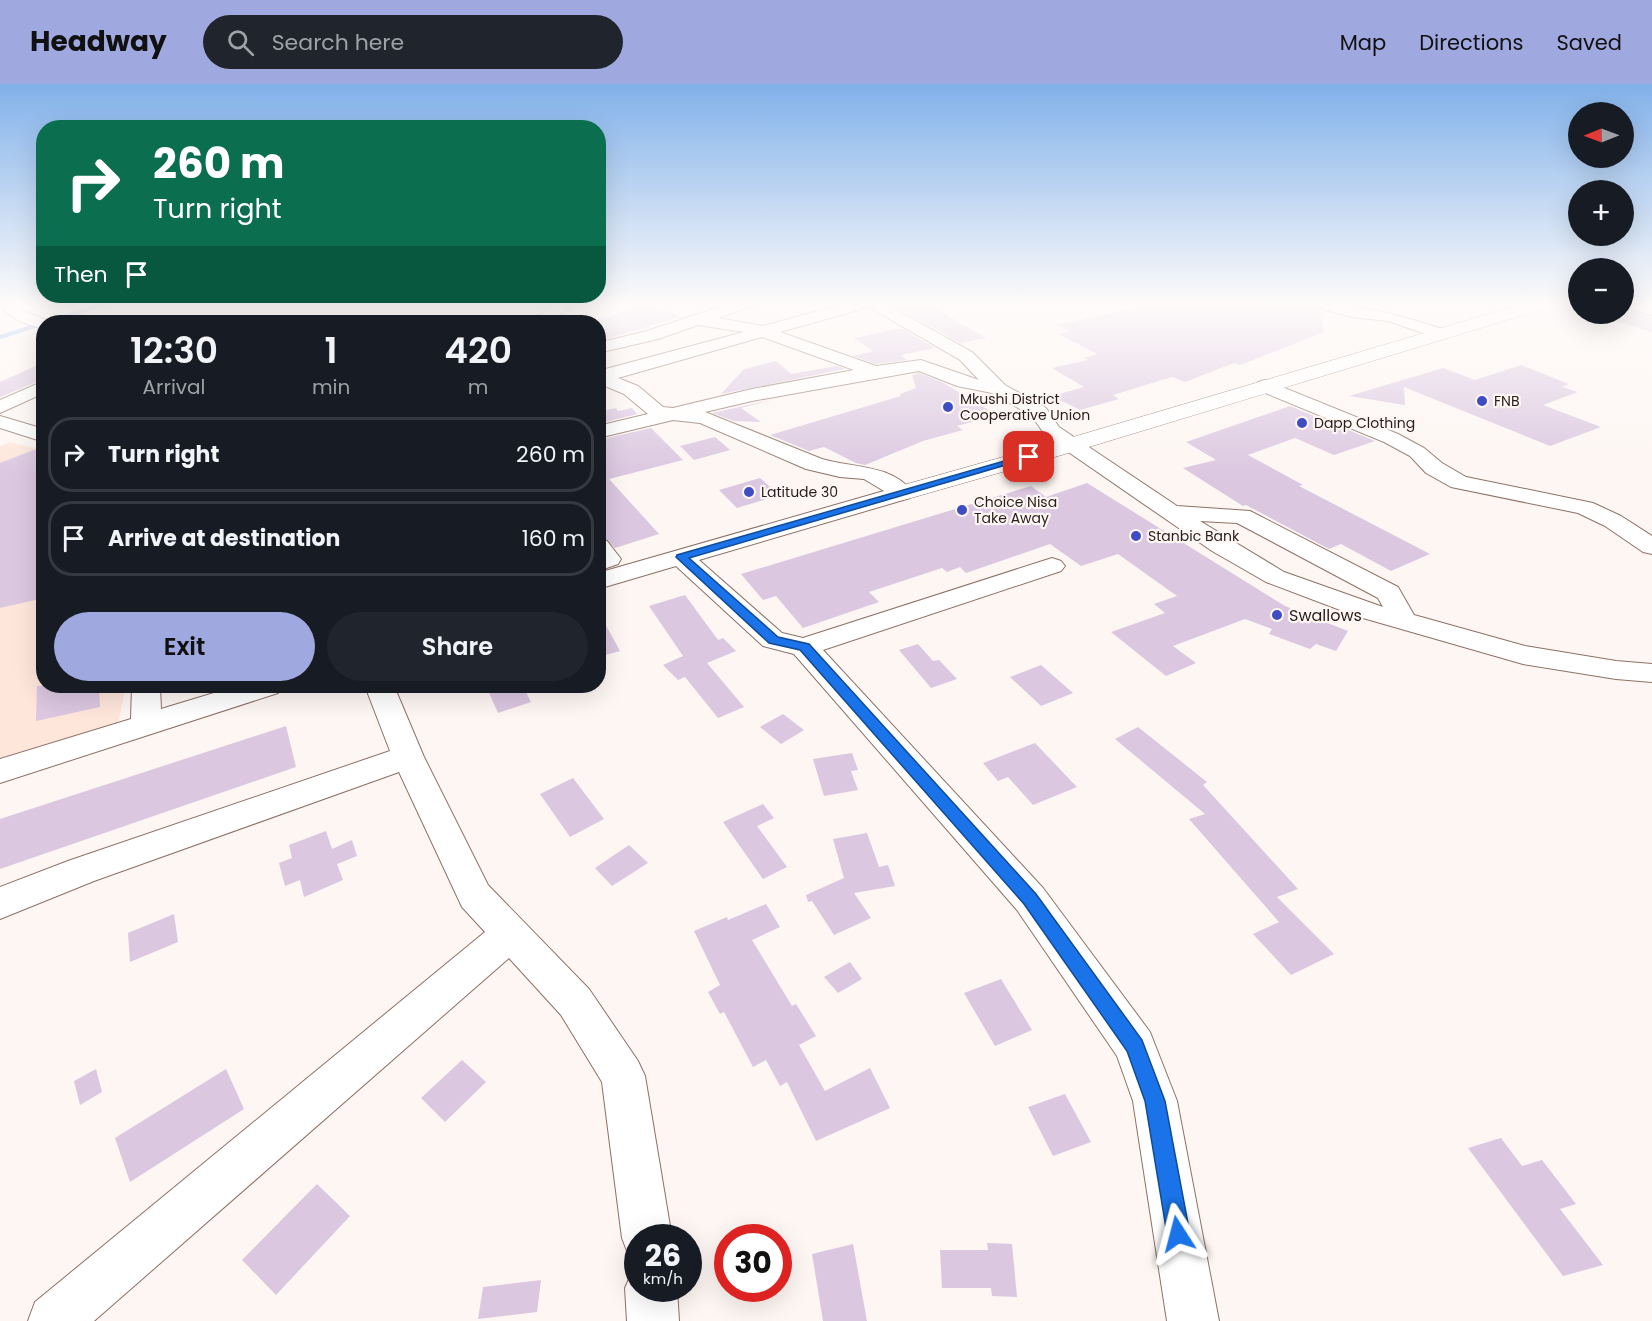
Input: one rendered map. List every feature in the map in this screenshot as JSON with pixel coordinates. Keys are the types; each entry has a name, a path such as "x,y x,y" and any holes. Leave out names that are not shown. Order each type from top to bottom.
{"main road":[{"path":"902,493 1071,445 1347,361"}],"street":[{"path":"606,374 649,361"},
{"path":"845,361 874,372"},
{"path":"971,361 998,389 1039,412 1052,431 1071,445 1221,546 1275,577 1365,610 1523,655 1616,670 1652,673"},
{"path":"606,430 805,384 921,365 963,382 998,389"},
{"path":"606,379 631,390 651,410 671,415 705,418 814,464 840,471 868,473 902,493"},
{"path":"1265,386 1391,438 1417,452 1434,468 1459,482 1585,508 1613,521 1652,547"},
{"path":"0,407 36,390"},
{"path":"0,422 36,433"},
{"path":"606,579 902,493"},
{"path":"1173,513 1242,516 1389,592 1403,621"},
{"path":"681,557 773,640 804,647 1052,566"},
{"path":"804,647 1030,899 1135,1046 1155,1101 1193,1321"},
{"path":"146,693 146,723"},
{"path":"0,771 245,693"},
{"path":"383,693 408,757 476,896 575,1002 623,1076 645,1224"},
{"path":"0,903 81,871 408,757"},
{"path":"54,1321 510,934"},
{"path":"652,1302 653,1321"}],"shaded area":[{"path":"10,442 36,448 36,693 125,693 116,734 0,772 0,446"}],"building":[{"path":"776,361 791,374 837,366 845,369 721,394 744,369"},
{"path":"867,361 901,361 876,364"},
{"path":"1085,361 1251,361 1240,365 1234,363 1185,382 1172,377 1113,395 1119,399 1080,410 1052,396 1084,387 1052,368"},
{"path":"1521,365 1569,384 1562,387 1578,392 1543,405 1601,427 1550,446 1404,387 1405,405 1349,396 1443,368 1475,380"},
{"path":"36,366 36,382 0,397 0,382"},
{"path":"919,373 942,382 997,415 957,426 963,430 923,441 865,465 824,447 809,451 770,435 901,396 900,394 916,388 912,375"},
{"path":"775,399 741,408 761,422 734,421 712,413"},
{"path":"1290,406 1375,441 1334,455 1295,438 1248,455 1303,485 1299,486 1430,554 1391,571 1341,544 1329,549 1246,505 1243,506 1183,468 1216,460 1186,442"},
{"path":"632,408 637,414 606,422 606,410"},
{"path":"651,428 683,460 609,479 659,534 615,548 606,540 606,438"},
{"path":"715,437 730,450 694,460 680,446"},
{"path":"36,449 36,600 0,608 0,463"},
{"name":"Latitude 30","path":"760,478 779,495 737,508 719,490"},
{"path":"1087,483 1285,606 1348,631 1336,651 1316,644 1310,649 1269,634 1272,629 1245,619 1173,646 1196,663 1166,676 1111,632 1165,613 1154,604 1177,596 1118,554 1081,566 1050,544 966,573 960,567 947,572 942,568 869,592 879,602 803,628 776,596 763,600 741,574 1031,486 1046,497"},
{"path":"685,595 718,640 723,638 736,651 707,663 744,707 718,718 685,677 678,680 663,665 683,656 649,606"},
{"path":"606,626 620,651 606,655"},
{"path":"918,644 933,661 939,660 957,679 931,688 899,650"},
{"path":"1041,665 1073,693 1041,706 1010,677"},
{"path":"37,693 99,693 100,707 36,721"},
{"path":"489,693 526,693 531,702 498,713"},
{"path":"783,714 804,730 781,744 760,727"},
{"path":"286,726 296,767 0,869 0,819"},
{"path":"1138,727 1207,782 1203,785 1298,889 1277,897 1334,954 1291,975 1253,934 1279,922 1189,819 1205,814 1115,739"},
{"path":"1035,743 1077,787 1033,805 1008,777 998,781 983,763"},
{"path":"852,753 858,770 851,771 858,790 824,796 813,759"},
{"path":"573,778 604,819 570,837 540,794"},
{"path":"763,804 774,818 757,826 787,867 763,879 723,822"},
{"path":"326,831 332,849 352,840 357,856 337,864 343,880 304,897 300,880 285,886 279,863 292,858 289,845"},
{"path":"867,833 879,867 888,865 895,886 854,893 871,918 834,935 812,901 808,902 806,895 844,878 833,839"},
{"path":"629,845 648,863 612,886 595,868"},
{"path":"766,904 780,927 752,940 792,1006 796,1004 816,1036 799,1045 825,1091 870,1068 890,1108 816,1141 787,1082 780,1086 766,1060 753,1067 724,1012 720,1014 708,992 720,985 694,931"},
{"path":"174,914 178,942 130,962 128,933"},
{"path":"850,962 862,979 838,993 824,977"},
{"path":"1001,979 1032,1030 995,1046 964,993"},
{"path":"462,1060 486,1082 445,1122 421,1098"},
{"path":"96,1069 102,1092 80,1105 74,1081"},
{"path":"226,1069 244,1109 130,1182 115,1138"},
{"path":"1065,1094 1091,1142 1053,1156 1028,1107"},
{"path":"1501,1138 1522,1166 1542,1160 1576,1204 1560,1209 1603,1265 1563,1276 1468,1148"},
{"path":"317,1184 350,1216 276,1295 242,1260"},
{"path":"987,1243 1012,1244 1017,1297 992,1296 991,1288 942,1288 940,1250 988,1250"},
{"path":"853,1244 867,1321 823,1321 812,1254"},
{"path":"541,1280 537,1312 478,1319 483,1287"}],"place":[{"name":"FNB","path":"1482,401"},
{"name":"Mkushi District Cooperative Union","path":"948,407"},
{"name":"Dapp Clothing","path":"1302,423"},
{"name":"Latitude 30","path":"749,492"},
{"name":"Choice Nisa Take Away","path":"962,510"},
{"name":"Stanbic Bank","path":"1136,536"},
{"name":"Swallows","path":"1277,615"}],"route":[{"path":"1029,457 681,557 773,640 804,647 1030,899 1135,1046 1155,1101 1178,1234"}]}
